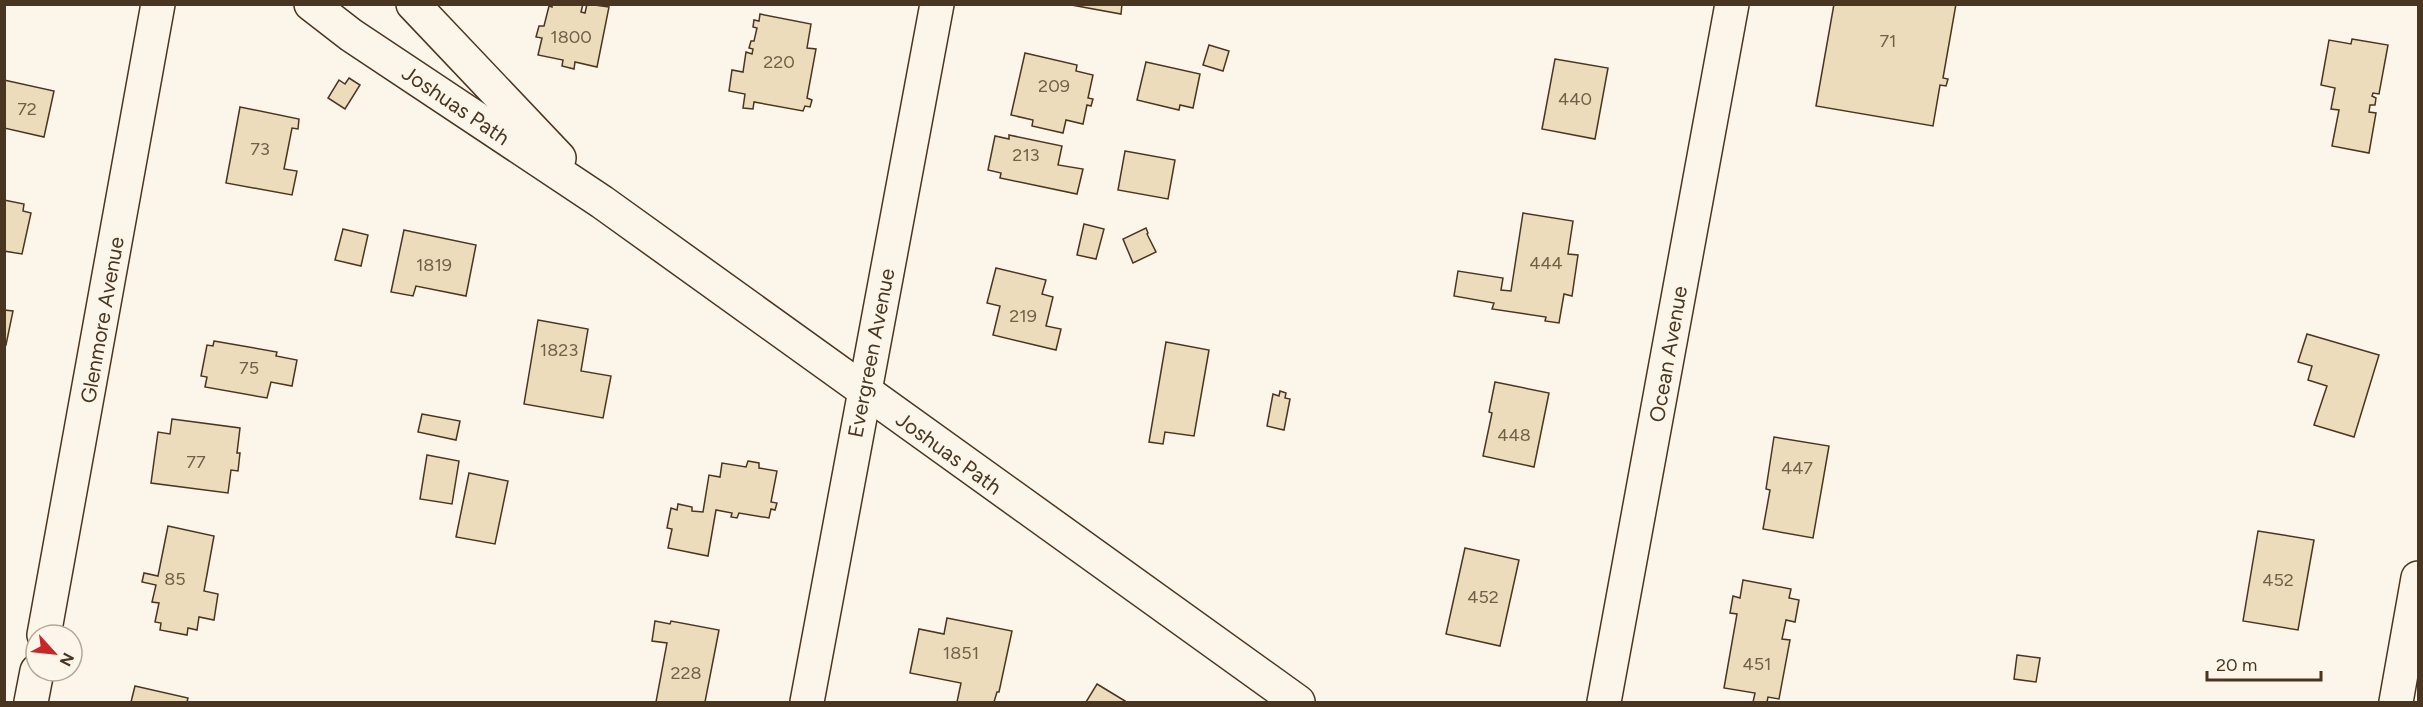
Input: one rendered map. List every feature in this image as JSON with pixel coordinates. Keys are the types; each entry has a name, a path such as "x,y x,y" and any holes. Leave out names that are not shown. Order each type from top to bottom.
{"street":[{"name":"Glenmore Avenue","path":"46,623 158,4"},
{"name":"Joshuas Path","path":"311,4 351,34 602,202 1298,702"},
{"name":"Joshuas Path","path":"413,4 602,202"},
{"name":"Evergreen Avenue","path":"807,702 937,4"},
{"name":"Ocean Avenue","path":"1604,702 1732,4"},
{"path":"2396,702 2418,578"},
{"path":"31,702 35,683"}],"building":[{"path":"552,4 583,4 581,12 585,13 587,4 609,7 597,67 575,62 574,69 562,66 563,60 538,55 542,38 536,37 539,26 544,26 549,6 552,7"},
{"path":"1066,4 1122,4 1121,14"},
{"path":"1834,4 1956,4 1943,78 1948,79 1946,86 1940,85 1933,126 1816,106"},
{"path":"760,14 811,24 807,48 816,49 807,98 812,100 810,107 805,106 803,111 754,102 753,109 743,108 745,94 729,91 732,70 743,72 746,52 752,54 753,49 749,48 751,41 754,41 757,28 753,27 754,20 759,21"},
{"path":"2352,39 2388,45 2379,94 2373,93 2372,96 2376,98 2375,105 2370,105 2369,112 2376,113 2369,153 2332,146 2339,110 2331,109 2335,88 2321,85 2329,40 2351,44"},
{"path":"1209,45 1229,51 1223,71 1203,65"},
{"path":"1025,53 1077,65 1076,71 1093,75 1088,98 1093,99 1091,106 1087,105 1083,124 1066,120 1063,133 1032,126 1033,120 1011,115"},
{"path":"1555,59 1608,68 1595,139 1542,129"},
{"path":"1146,62 1200,74 1193,108 1180,105 1179,110 1137,100"},
{"path":"349,78 360,85 345,109 328,98 339,80 345,84"},
{"path":"4,80 54,91 44,137 4,128"},
{"path":"240,107 299,119 298,129 292,128 284,169 297,171 292,195 226,183"},
{"path":"1009,135 1062,146 1058,165 1083,169 1077,194 1000,178 1001,173 988,170 995,136 1009,139"},
{"path":"1125,151 1175,160 1168,199 1118,190"},
{"path":"4,200 24,204 23,211 31,213 22,254 4,251"},
{"path":"1523,213 1573,221 1568,254 1578,255 1572,296 1564,294 1559,323 1545,321 1546,317 1492,309 1494,303 1454,296 1458,271 1503,278 1501,290 1511,291"},
{"path":"1084,224 1104,229 1096,259 1077,255"},
{"path":"1146,228 1156,252 1133,263 1123,239"},
{"path":"343,229 368,235 361,266 335,260"},
{"path":"404,230 476,245 466,296 416,286 413,296 391,292"},
{"path":"996,268 1046,280 1042,294 1053,297 1046,326 1061,329 1056,350 993,335 1000,306 987,303"},
{"path":"4,310 13,311 6,345 4,344"},
{"path":"538,320 588,329 581,371 611,376 603,418 524,404"},
{"path":"2307,334 2379,355 2354,437 2314,425 2327,386 2308,380 2312,366 2298,362"},
{"path":"214,341 277,352 276,356 297,360 292,386 271,382 267,398 205,387 207,377 201,376 207,345 213,346"},
{"path":"1166,342 1209,350 1194,436 1165,432 1163,444 1149,442"},
{"path":"1495,382 1549,393 1534,467 1483,456 1492,413 1489,412"},
{"path":"1280,391 1286,393 1285,398 1290,399 1284,430 1267,426 1273,394 1279,396"},
{"path":"422,414 460,421 456,440 418,432"},
{"path":"172,419 240,428 237,453 240,453 238,471 231,470 228,493 151,483 158,432 170,434"},
{"path":"1774,437 1829,446 1813,538 1763,529 1770,490 1766,489"},
{"path":"427,455 459,461 452,504 420,499"},
{"path":"748,461 759,463 759,468 777,471 771,502 777,503 775,510 771,509 769,518 739,513 737,518 731,517 732,513 716,510 708,556 668,548 672,529 667,528 671,508 677,510 678,504 692,507 692,511 703,512 709,475 720,477 722,463 746,467"},
{"path":"469,473 508,481 495,544 456,537"},
{"path":"168,526 214,536 204,591 218,594 214,620 199,617 197,630 188,628 187,635 160,630 161,623 155,622 159,603 152,602 156,585 142,582 144,573 158,576"},
{"path":"2258,531 2314,540 2298,630 2243,621"},
{"path":"1465,548 1519,560 1500,646 1446,634"},
{"path":"1743,580 1791,589 1789,598 1799,600 1795,622 1786,620 1782,639 1790,640 1779,699 1768,697 1767,702 1753,702 1755,693 1724,688 1737,614 1730,613 1733,596 1740,598"},
{"path":"947,618 1012,631 999,692 994,702 957,702 961,683 910,673 919,629 944,634"},
{"path":"655,621 670,624 671,621 719,630 705,702 656,702 667,643 652,641"},
{"path":"2017,655 2040,658 2036,682 2014,679"},
{"path":"1097,684 1125,701 1086,702"},
{"path":"135,686 188,698 187,702 131,702"}]}
